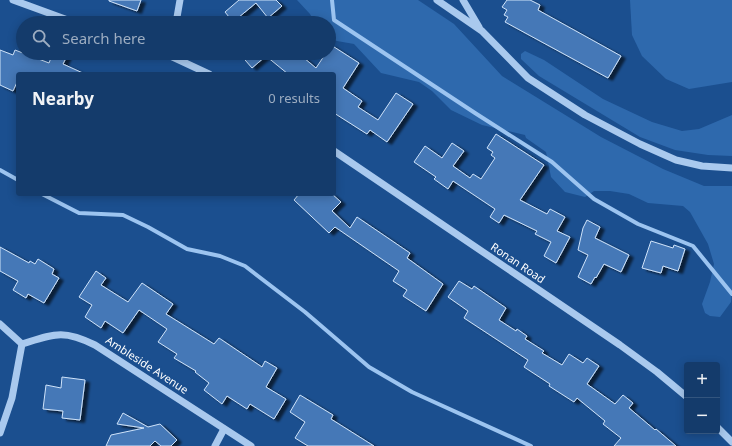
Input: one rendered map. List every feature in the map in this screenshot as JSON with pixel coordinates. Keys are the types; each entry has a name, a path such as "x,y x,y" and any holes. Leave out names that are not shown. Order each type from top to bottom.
{"street":[{"path":"13,0 57,16"},
{"path":"177,16 180,0"},
{"path":"437,0 482,31 528,78 586,115 640,144 676,160 702,166 732,168"},
{"path":"463,0 482,31"},
{"path":"180,60 205,72"},
{"name":"Ronan Road","path":"336,152 620,345 657,372 684,395"},
{"path":"0,324 22,344 12,398 0,433"},
{"name":"Ambleside Avenue","path":"22,344 50,335 69,334 81,338 95,345 251,446"},
{"path":"215,446 224,429"},
{"path":"720,430 732,442"}],"shaded area":[{"path":"297,0 418,0 454,24 502,76 601,137 663,169 704,186 732,186 731,302 720,317 710,316 705,313 702,304 710,282 714,264 708,244 690,212 683,206 648,203 629,194 610,191 594,191 585,197 565,192 551,177 546,152 526,138 525,135 482,125 451,110 432,91 419,82 381,73 354,44 336,41 336,16 311,16"},
{"path":"630,0 732,0 732,82 689,89 666,79 642,56 632,35"},
{"path":"525,51 544,60 603,99 652,122 682,131 699,129 732,115 732,156 708,155 675,150 640,137 539,76 521,59 521,54"}],"building":[{"path":"109,0 141,0 137,11"},
{"path":"239,0 276,0 282,6 270,16 266,16 256,3 240,16 228,16 225,12"},
{"path":"507,0 530,0 540,5 538,10 621,56 608,78 505,22 508,17 504,15 507,10 502,7"},
{"path":"336,48 359,63 343,88 362,101 358,107 378,120 396,93 413,104 387,142 370,130 367,134 336,114 336,72 286,72 271,60 306,60 316,68 321,60 336,60"},
{"path":"0,50 13,55 16,50 16,60 41,60 49,63 50,60 65,60 63,64 81,72 16,72 16,84 13,91 0,85"},
{"path":"245,60 261,60 252,68"},
{"path":"496,134 544,165 520,200 547,214 550,209 565,217 557,231 570,237 556,263 544,256 551,242 535,234 537,231 504,215 499,223 490,217 495,209 453,181 448,189 434,179 436,177 414,162 425,146 442,158 452,143 464,151 453,166 470,178 473,174 481,179 495,158 491,155 493,152 487,148"},
{"path":"297,196 334,196 341,202 332,211 350,228 357,217 410,253 407,258 443,284 426,311 403,296 407,290 393,281 399,271 335,227 329,233 294,200"},
{"path":"587,220 600,227 595,238 629,255 621,272 604,264 591,284 578,277 588,255 578,250 583,228"},
{"path":"651,241 673,248 674,245 685,249 678,271 663,266 661,273 642,268"},
{"path":"0,247 29,263 30,261 35,264 38,259 54,269 52,274 59,278 44,303 28,294 26,298 13,290 18,281 0,271"},
{"path":"96,271 106,278 101,285 128,302 142,283 173,304 166,314 214,344 219,338 262,367 265,361 277,368 266,387 286,399 274,419 250,404 247,409 227,396 222,404 204,390 209,383 195,372 196,371 174,358 177,354 158,342 167,329 139,310 123,333 105,321 101,328 85,317 92,305 79,297"},
{"path":"459,281 472,289 474,286 506,308 499,320 527,336 525,339 544,351 542,353 562,365 569,354 583,363 587,358 599,366 587,384 615,404 623,395 633,403 629,408 676,446 614,446 621,438 603,424 605,421 577,398 574,402 549,386 550,384 524,367 528,360 464,318 468,311 448,297"},
{"path":"62,377 85,380 80,420 62,418 63,411 43,409 46,385 61,388"},
{"path":"300,395 333,415 331,419 374,446 308,446 295,438 305,422 290,412"},
{"path":"123,413 148,427 160,424 177,440 171,446 161,446 155,441 150,446 106,446 111,435 144,428 117,424"}],"waterway":[{"path":"332,0 334,16"},
{"path":"336,21 552,162 594,199 638,224 693,246 732,294"},
{"path":"0,170 16,179"},
{"path":"46,196 79,213 123,215 187,249 220,256 245,266 305,312 369,367 412,392 531,446"}]}
